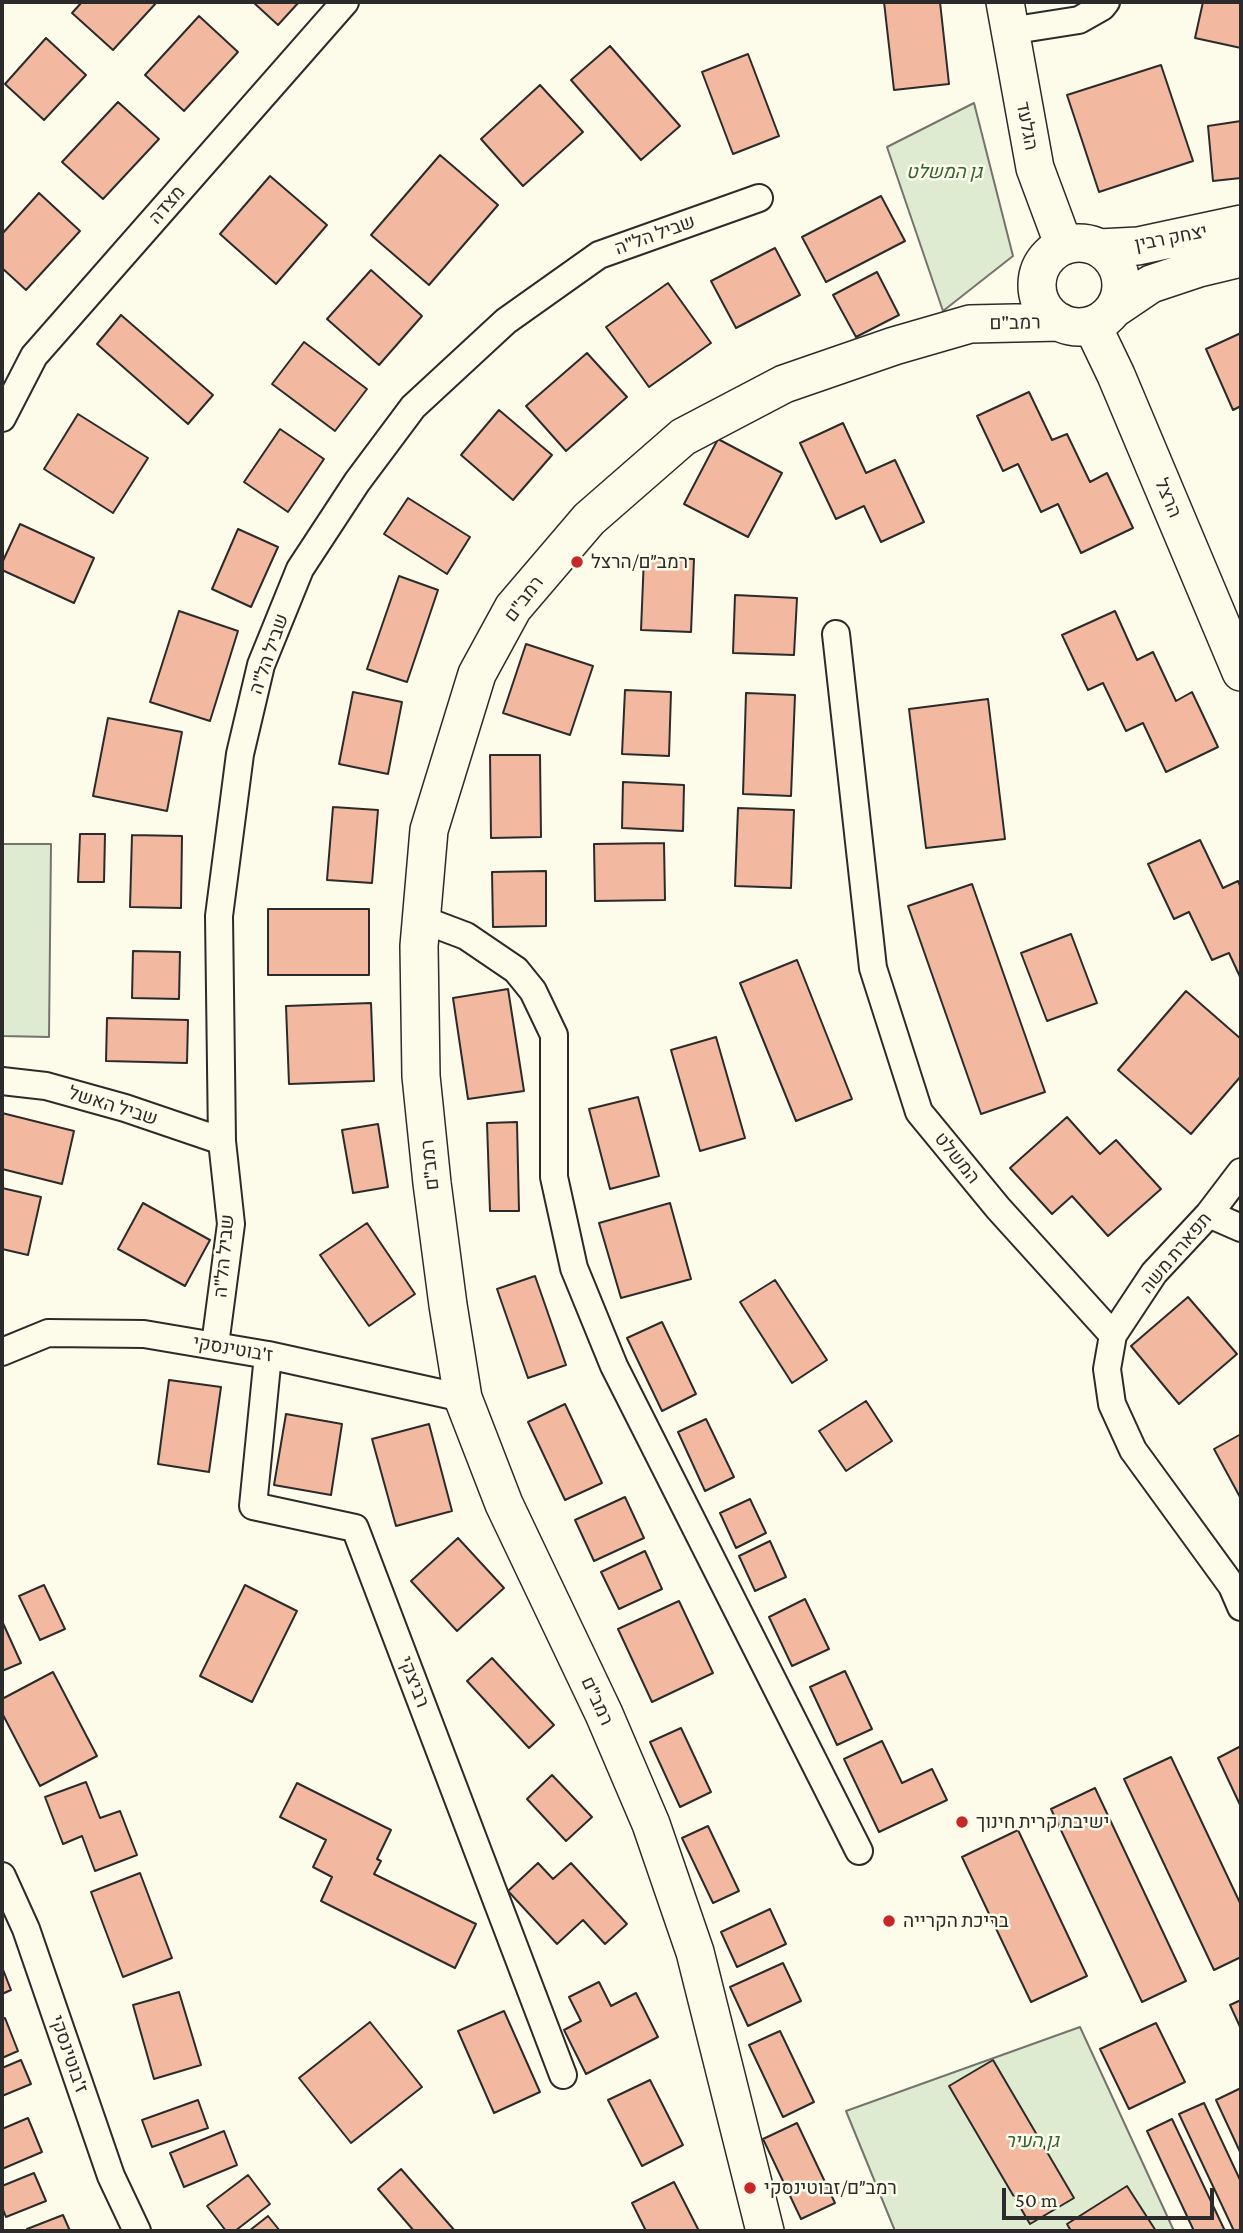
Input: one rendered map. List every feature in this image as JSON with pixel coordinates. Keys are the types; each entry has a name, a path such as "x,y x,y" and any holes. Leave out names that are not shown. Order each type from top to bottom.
{"street":[{"name":"מצדה","path":"2,418 34,356 345,2"},
{"path":"1007,16 1079,20 1106,2"},
{"name":"הגלעד","path":"1007,16 1035,168 1082,247"},
{"name":"שביל הל\"ה","path":"215,1345 231,1224 222,1141 219,916 240,754 261,665 300,569 357,482 413,407 506,321 599,255 759,198"},
{"name":"יצחק רבין","path":"1082,247 1138,246 1241,224"},
{"path":"1082,247 1111,258 1121,279 1120,295 1089,319 1043,306 1037,291 1038,275 1047,258 1082,247"},
{"name":"יצחק רבין","path":"1089,319 1151,284 1241,258"},
{"name":"רמב\"ם","path":"970,324 1038,275"},
{"name":"רמב\"ם","path":"765,2231 695,1952 651,1824 604,1714 504,1504 463,1398 446,1292 421,1076 419,946 429,830 477,674 513,608 589,519 683,438 784,384 894,346 970,324 1089,319"},
{"name":"הרצל","path":"1089,319 1116,375 1241,672"},
{"name":"המשלט","path":"836,634 873,968 919,1112 998,1208 1113,1335"},
{"path":"421,919 466,936 516,970 533,991 554,1035 554,1177 574,1268 614,1366 859,1851"},
{"name":"שביל האשל","path":"2,1081 46,1086 125,1108 222,1141"},
{"name":"תפארת משה","path":"1113,1335 1154,1273 1209,1214 1241,1172"},
{"path":"1209,1214 1241,1228"},
{"name":"ז'בוטינסקי","path":"2,1352 48,1333 144,1334 268,1355 463,1398"},
{"path":"1113,1335 1107,1369 1112,1404 1133,1450 1232,1587 1241,1606"},
{"name":"רביצקי","path":"268,1355 253,1506 355,1528 563,2075"},
{"name":"ז'בוטינסקי","path":"2,1876 26,1929 111,2176 136,2231"}],"green space":[{"name":"גן המשלט","path":"974,103 1013,256 943,311 887,147"},
{"path":"2,844 51,844 49,1037 2,1036"},
{"name":"גן העיר","path":"1080,2027 1174,2231 895,2231 846,2111"}],"building":[{"path":"82,2 157,2 113,50 72,13"},
{"path":"253,2 299,2 278,25"},
{"path":"884,2 940,2 949,84 894,90"},
{"path":"1203,2 1241,2 1241,48 1195,38"},
{"path":"199,16 238,52 184,111 145,75"},
{"path":"46,38 86,75 44,120 5,84"},
{"path":"610,46 680,126 641,160 571,80"},
{"path":"748,54 779,136 733,154 702,72"},
{"path":"1161,65 1193,161 1099,192 1067,95"},
{"path":"540,85 583,132 523,186 481,139"},
{"path":"118,102 159,139 103,199 62,162"},
{"path":"1241,121 1241,178 1213,181 1208,126"},
{"path":"440,155 498,205 429,285 371,235"},
{"path":"270,176 327,225 276,284 220,234"},
{"path":"39,193 80,231 26,290 2,268 2,234"},
{"path":"881,196 905,241 826,282 802,237"},
{"path":"775,248 800,295 736,328 711,281"},
{"path":"371,270 422,316 379,365 327,319"},
{"path":"877,272 899,315 856,337 833,295"},
{"path":"668,283 711,343 649,387 606,327"},
{"path":"121,315 213,395 188,424 97,344"},
{"path":"1241,333 1241,406 1233,410 1206,349"},
{"path":"304,342 367,389 335,431 272,384"},
{"path":"587,353 627,397 566,451 526,406"},
{"path":"1029,392 1052,440 1067,434 1090,482 1107,473 1133,528 1081,553 1058,504 1041,512 1018,464 1003,471 977,416"},
{"path":"499,410 552,455 513,500 461,455"},
{"path":"78,414 148,458 113,513 44,469"},
{"path":"843,423 866,473 895,460 924,522 881,542 864,506 836,519 800,443"},
{"path":"280,429 324,459 288,512 244,482"},
{"path":"718,439 782,473 748,537 684,504"},
{"path":"408,498 470,537 447,574 384,534"},
{"path":"20,524 94,558 74,603 2,570 2,563"},
{"path":"238,529 278,547 251,607 212,589"},
{"path":"644,557 694,559 691,632 641,630"},
{"path":"399,576 438,590 407,682 367,669"},
{"path":"735,595 797,598 794,655 733,653"},
{"path":"179,611 238,631 210,721 150,702"},
{"path":"1115,611 1137,660 1153,652 1176,701 1192,692 1218,747 1166,772 1143,723 1126,731 1103,683 1088,690 1062,635"},
{"path":"526,644 593,666 570,735 503,713"},
{"path":"625,690 671,692 669,756 622,754"},
{"path":"353,692 402,702 388,774 339,764"},
{"path":"746,693 795,695 791,796 743,794"},
{"path":"988,699 1005,839 926,848 909,709"},
{"path":"108,718 182,732 167,811 93,796"},
{"path":"490,755 540,755 541,837 491,838"},
{"path":"623,782 684,785 683,831 622,828"},
{"path":"333,807 378,810 372,883 327,880"},
{"path":"738,808 794,810 791,888 735,886"},
{"path":"80,834 105,834 104,882 78,882"},
{"path":"132,835 182,836 181,908 130,907"},
{"path":"1200,840 1223,888 1238,881 1241,888 1241,979 1229,953 1212,960 1189,912 1174,919 1148,864"},
{"path":"664,843 665,900 595,901 594,844"},
{"path":"546,871 546,926 493,927 492,872"},
{"path":"972,884 1045,1092 981,1114 908,906"},
{"path":"268,909 369,909 369,975 268,975"},
{"path":"1071,934 1097,1003 1047,1021 1021,953"},
{"path":"133,951 180,952 179,999 132,998"},
{"path":"797,960 852,1099 796,1121 740,983"},
{"path":"508,989 524,1091 468,1099 453,998"},
{"path":"1186,991 1241,1039 1241,1076 1191,1134 1118,1070"},
{"path":"371,1003 374,1081 289,1084 286,1006"},
{"path":"107,1018 188,1020 187,1063 106,1061"},
{"path":"716,1037 745,1138 700,1151 671,1050"},
{"path":"638,1097 659,1176 610,1189 589,1109"},
{"path":"2,1113 74,1131 62,1184 2,1169"},
{"path":"1067,1117 1100,1154 1116,1140 1161,1189 1108,1236 1072,1196 1052,1214 1010,1168"},
{"path":"517,1122 519,1211 490,1211 487,1123"},
{"path":"378,1124 388,1187 353,1193 342,1130"},
{"path":"2,1188 41,1197 28,1255 2,1249"},
{"path":"143,1203 210,1240 185,1286 118,1249"},
{"path":"670,1203 691,1279 621,1298 599,1223"},
{"path":"367,1223 415,1294 369,1326 320,1255"},
{"path":"535,1276 566,1365 528,1378 497,1289"},
{"path":"775,1280 827,1360 792,1383 740,1302"},
{"path":"1188,1297 1237,1354 1179,1404 1131,1346"},
{"path":"662,1322 696,1394 662,1411 627,1338"},
{"path":"169,1380 221,1387 209,1472 158,1464"},
{"path":"866,1401 892,1441 846,1471 819,1431"},
{"path":"565,1404 602,1483 565,1500 528,1422"},
{"path":"286,1414 342,1424 331,1495 274,1485"},
{"path":"706,1419 734,1477 705,1491 678,1432"},
{"path":"429,1424 452,1511 396,1526 372,1439"},
{"path":"1241,1434 1241,1499 1214,1449"},
{"path":"625,1497 644,1538 594,1561 575,1520"},
{"path":"750,1499 766,1533 736,1548 720,1513"},
{"path":"458,1538 504,1588 457,1631 411,1581"},
{"path":"770,1541 786,1577 755,1591 739,1556"},
{"path":"645,1551 662,1589 619,1609 601,1572"},
{"path":"44,1585 65,1629 40,1640 19,1596"},
{"path":"245,1585 297,1611 252,1702 200,1676"},
{"path":"805,1599 829,1649 792,1666 769,1617"},
{"path":"679,1601 713,1673 652,1702 618,1629"},
{"path":"2,1621 21,1663 2,1671"},
{"path":"492,1658 554,1725 529,1748 467,1681"},
{"path":"845,1671 872,1729 837,1745 810,1687"},
{"path":"53,1672 97,1756 40,1786 2,1713 2,1699"},
{"path":"681,1728 711,1792 680,1807 650,1742"},
{"path":"882,1741 902,1783 932,1769 947,1800 879,1832 844,1759"},
{"path":"1241,1746 1241,1807 1218,1758"},
{"path":"1171,1757 1241,1905 1241,1957 1214,1970 1124,1779"},
{"path":"552,1775 592,1817 566,1841 527,1799"},
{"path":"86,1782 100,1818 120,1811 137,1855 95,1871 82,1836 63,1844 45,1797"},
{"path":"297,1783 391,1830 377,1859 381,1861 374,1874 476,1924 455,1968 321,1901 332,1877 313,1867 326,1840 280,1817"},
{"path":"1095,1788 1186,1981 1142,2002 1051,1809"},
{"path":"708,1826 739,1891 713,1903 682,1838"},
{"path":"1018,1830 1087,1976 1031,2002 962,1857"},
{"path":"538,1863 553,1879 571,1863 627,1924 605,1944 583,1920 557,1944 508,1891"},
{"path":"140,1873 172,1958 123,1977 91,1892"},
{"path":"770,1909 786,1944 737,1967 721,1932"},
{"path":"783,1963 801,2001 748,2026 730,1987"},
{"path":"2,1967 11,1990 2,1994"},
{"path":"599,1982 611,2006 636,1993 658,2037 586,2074 564,2030 581,2021 569,1997"},
{"path":"179,1992 201,2065 154,2079 133,2005"},
{"path":"1241,2000 1241,2029 1230,2005"},
{"path":"504,2011 540,2092 494,2113 458,2031"},
{"path":"5,2018 18,2051 2,2058 2,2019"},
{"path":"370,2022 422,2087 351,2143 299,2078"},
{"path":"1156,2023 1185,2082 1129,2109 1100,2049"},
{"path":"780,2031 814,2102 783,2117 749,2045"},
{"path":"21,2060 31,2084 2,2096 2,2068"},
{"path":"993,2060 1074,2198 1030,2224 949,2086"},
{"path":"650,2080 683,2145 642,2166 608,2100"},
{"path":"1241,2088 1241,2154 1216,2100"},
{"path":"198,2100 208,2128 152,2147 142,2120"},
{"path":"1204,2103 1241,2182 1241,2231 1234,2231 1179,2114"},
{"path":"28,2118 42,2152 2,2169 2,2129"},
{"path":"1172,2119 1225,2231 1194,2231 1147,2131"},
{"path":"797,2123 835,2203 801,2219 763,2139"},
{"path":"224,2131 237,2165 184,2187 170,2153"},
{"path":"401,2169 455,2231 414,2231 378,2189"},
{"path":"34,2173 46,2201 6,2217 2,2207 2,2186"},
{"path":"248,2175 270,2204 235,2231 226,2231 207,2206"},
{"path":"674,2182 699,2231 646,2231 632,2203"},
{"path":"1127,2186 1156,2231 1071,2231 1067,2224"},
{"path":"63,2215 70,2231 27,2229"},
{"path":"268,2216 280,2231 249,2231"}],"place":[{"name":"רמב״ם/הרצל","path":"577,562"},
{"name":"ישיבת קרית חינוך","path":"962,1822"},
{"name":"בריכת הקרייה","path":"889,1921"},
{"name":"רמב״ם/זבוטינסקי","path":"750,2188"}]}
